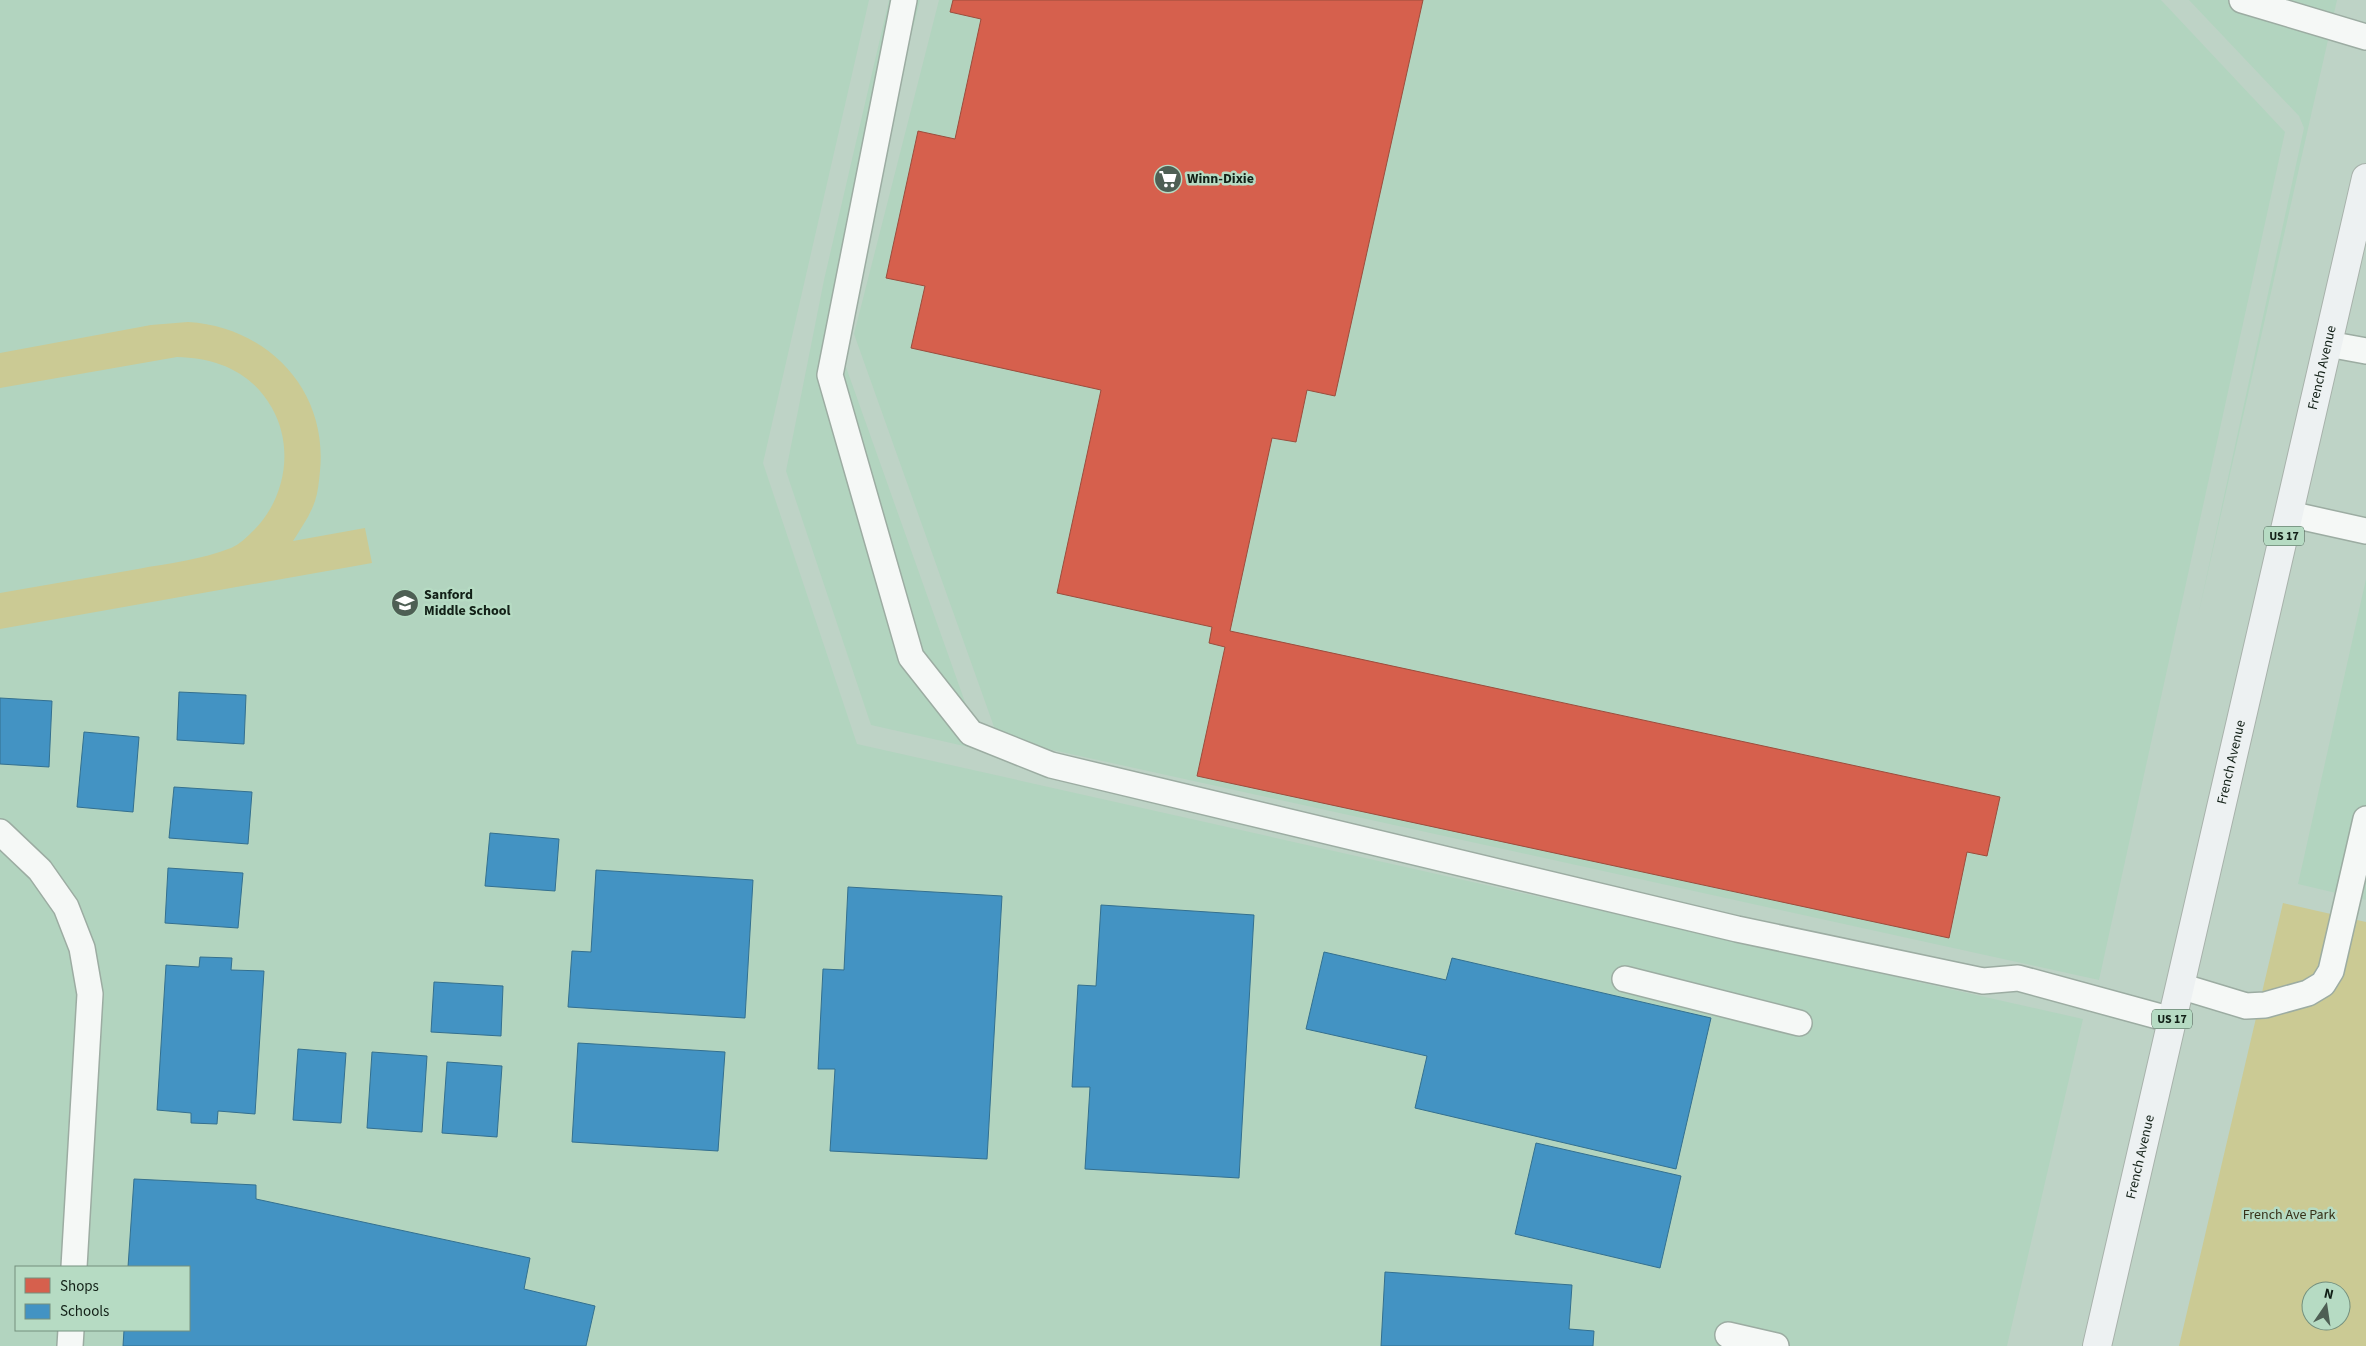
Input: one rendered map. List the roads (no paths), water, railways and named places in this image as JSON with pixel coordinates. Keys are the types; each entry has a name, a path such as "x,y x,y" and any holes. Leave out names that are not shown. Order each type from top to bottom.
{"main road":[{"name":"French Avenue","path":"2097,1346 2366,178"}],"lane":[{"path":"904,0 830,375 911,657 971,733 1061,768 1737,928 1983,981 2018,978 2172,1020"},
{"path":"2242,0 2366,37"},
{"path":"2328,344 2366,351"},
{"path":"2289,514 2366,531"},
{"path":"2180,986 2246,1006 2283,1002 2308,993 2323,984 2331,971 2366,819"},
{"path":"0,832 40,870 66,907 82,948 90,994 74,1266"},
{"path":"1625,979 1799,1023"},
{"path":"70,1331 70,1346"},
{"path":"1728,1335 1776,1346"}],"place":[{"name":"Winn-Dixie","path":"1168,179"},
{"name":"Sanford Middle School","path":"405,603"}],"park label":[{"name":"French Ave Park","path":"2289,1215"}]}
